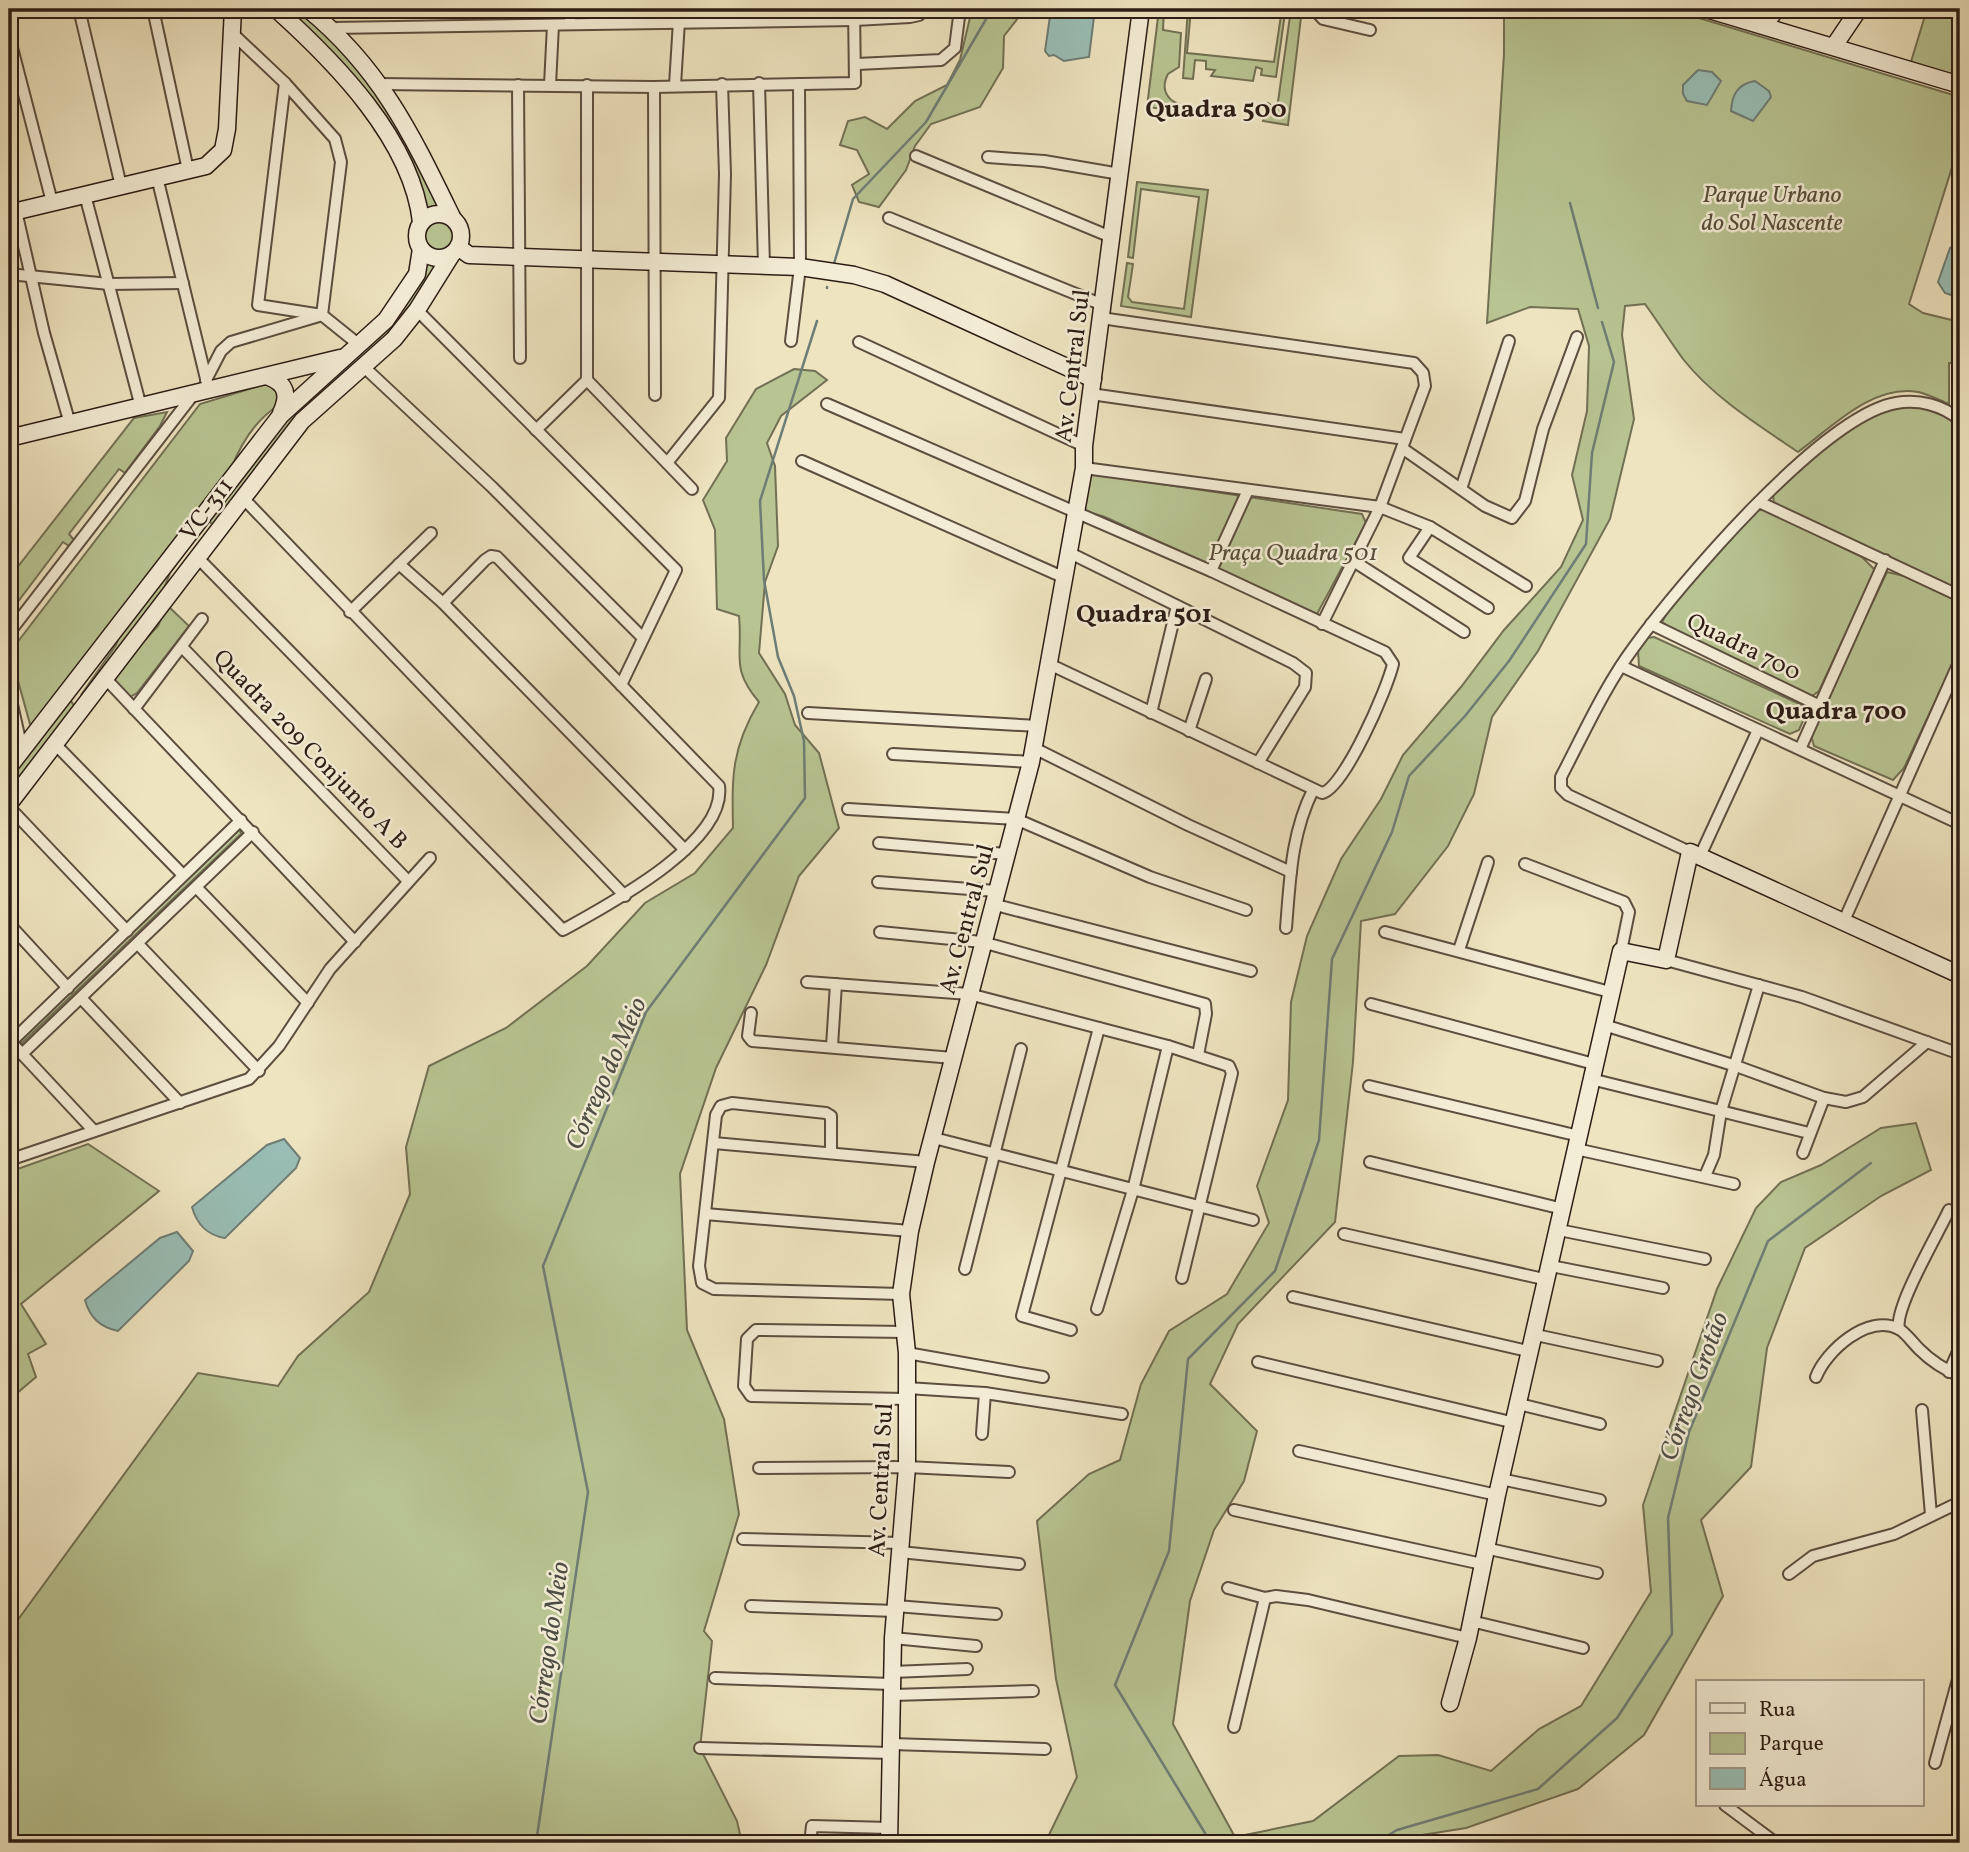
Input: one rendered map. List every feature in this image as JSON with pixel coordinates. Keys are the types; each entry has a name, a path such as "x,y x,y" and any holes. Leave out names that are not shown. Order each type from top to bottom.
{"street":[{"path":"79,9 121,186"},
{"path":"153,9 188,170"},
{"path":"70,424 12,212 206,166 223,150 228,129 233,9"},
{"path":"276,9 350,82 383,130 407,168 419,198 421,222 417,236 421,249 439,258 455,251 469,255 521,258 800,267 858,276 1092,386 1403,443 1485,506 1512,519 1525,501 1543,429 1577,337"},
{"path":"308,9 331,28 379,84 408,126 452,218 461,229 455,251"},
{"path":"570,9 570,23"},
{"path":"331,28 679,21 693,15 855,14 910,17 919,15 924,9"},
{"path":"857,64 941,60 955,48 960,9"},
{"name":"Av. Central Sul","path":"889,1836 893,1638 907,1467 907,1353 901,1294 910,1231 926,1162 1033,755 1084,468 1084,446 1141,9"},
{"path":"1314,9 1323,19 1370,30"},
{"path":"1706,9 1960,85"},
{"path":"1767,28 1779,9"},
{"path":"1834,46 1859,9"},
{"path":"379,84 654,87 855,83 855,14"},
{"path":"675,85 679,21"},
{"path":"550,85 553,25"},
{"path":"231,32 285,83 335,139 340,151 322,315"},
{"path":"9,36 52,202"},
{"path":"285,83 258,305 322,315 358,344"},
{"path":"759,83 764,266"},
{"path":"667,463 719,398 725,174 722,84"},
{"path":"791,341 800,267 799,84"},
{"path":"519,85 520,358"},
{"path":"536,430 587,380 589,260 586,85"},
{"path":"654,87 654,396"},
{"path":"916,156 1111,237"},
{"path":"988,157 1044,161 1120,174"},
{"path":"158,177 208,385"},
{"path":"85,195 141,407"},
{"path":"421,222 432,214 452,218"},
{"path":"889,218 1102,311 1414,363 1423,373 1425,386 1380,507 1322,624"},
{"name":"VC-311","path":"9,767 17,752 281,415 386,320 417,274 421,249"},
{"name":"VC-311","path":"9,805 302,421 394,339 417,310 455,251"},
{"path":"9,274 109,284 183,283"},
{"path":"417,310 676,570 621,685"},
{"path":"208,385 221,351 231,342 322,315"},
{"path":"1461,489 1509,341"},
{"path":"859,342 1084,446"},
{"path":"9,633 193,395 208,385 269,377 344,356"},
{"path":"363,366 492,487 643,638"},
{"path":"269,377 280,382 285,391 287,401 281,415"},
{"path":"587,380 692,489"},
{"path":"9,438 193,395"},
{"name":"Quadra 700","path":"1695,854 1568,795 1561,788 1562,777 1622,666 1651,624 1690,576 1759,502 1834,438 1869,414 1894,403 1933,404 1960,420"},
{"path":"827,404 1211,571 1385,652 1393,664 1390,679 1373,716 1336,785 1327,792 1313,790 1049,664"},
{"path":"802,461 1065,578"},
{"path":"1084,468 1380,507 1430,527 1526,586"},
{"path":"1211,571 1248,490"},
{"path":"243,498 625,896"},
{"path":"1759,502 1960,596"},
{"path":"169,597 170,580 204,535 201,526 193,527"},
{"path":"1430,527 1409,558 1488,608"},
{"path":"350,612 431,533"},
{"path":"1070,553 1293,663 1306,673 1305,687 1258,763"},
{"path":"198,558 563,930 625,896 685,850 711,825 721,797 719,786 497,557 491,556 485,560 443,603"},
{"name":"Quadra 700","path":"1801,747 1885,560"},
{"path":"1355,562 1464,632"},
{"path":"399,564 443,603 685,850"},
{"path":"1151,713 1177,606"},
{"path":"134,709 202,619"},
{"name":"Quadra 700","path":"1651,624 1818,705"},
{"path":"91,697 78,700 76,686 104,649 109,637"},
{"name":"Quadra 209 Conjunto A B","path":"182,647 408,881"},
{"path":"1843,923 1960,660"},
{"path":"1622,666 1758,730 1801,747 1960,824"},
{"path":"106,679 355,942"},
{"path":"1189,731 1206,679"},
{"path":"9,691 17,752"},
{"path":"808,713 1038,726"},
{"path":"1666,960 1695,854 1758,730"},
{"path":"56,745 183,876"},
{"path":"893,754 1033,755 1291,872"},
{"path":"1286,928 1298,822 1313,790"},
{"path":"9,805 127,931"},
{"path":"848,809 1017,818 1150,877 1246,910"},
{"path":"94,1131 10,1042 241,820"},
{"path":"22,1054 253,832"},
{"path":"879,843 1006,854"},
{"path":"1695,854 1960,975"},
{"path":"11,1157 238,1084 259,1071 325,976 430,858"},
{"path":"1459,950 1488,862"},
{"path":"1450,1703 1468,1638 1497,1495 1536,1335 1629,912 1625,902 1525,864"},
{"path":"878,882 994,898 1251,971"},
{"path":"197,888 308,1003"},
{"path":"9,924 68,988"},
{"path":"880,932 982,942 1205,1004 1206,1014 1198,1055"},
{"path":"1385,932 1610,992"},
{"path":"138,944 259,1071"},
{"path":"1621,951 1759,985 1960,1054"},
{"path":"807,982 969,994 1168,1046 1226,1064 1232,1073 1202,1205 1182,1278"},
{"path":"832,1046 836,984"},
{"path":"1705,1176 1714,1155 1721,1111 1759,985"},
{"path":"82,999 180,1103"},
{"path":"1371,1004 1721,1111 1810,1133"},
{"path":"751,1013 748,1036 752,1041 953,1058"},
{"path":"1604,1025 1736,1066 1824,1098 1846,1102 1863,1097 1927,1042"},
{"path":"1071,1330 1022,1316 1100,1028"},
{"path":"1097,1309 1133,1190 1168,1046"},
{"path":"965,1269 1021,1049"},
{"path":"1369,1086 1734,1184"},
{"path":"1803,1153 1824,1098"},
{"path":"831,1152 829,1114 733,1102 718,1110 699,1279 707,1287 901,1294"},
{"path":"934,1138 1253,1220"},
{"path":"714,1143 926,1162"},
{"path":"1370,1162 1563,1209"},
{"path":"1899,1329 1899,1317 1908,1295 1949,1210"},
{"path":"705,1214 910,1231"},
{"path":"1559,1230 1704,1259"},
{"path":"1344,1234 1550,1273 1663,1288"},
{"path":"1293,1297 1532,1352"},
{"path":"1816,1377 1823,1360 1854,1334 1877,1327 1899,1329 1922,1352 1955,1374 1960,1346"},
{"path":"906,1332 756,1330 747,1339 744,1386 751,1396 985,1393 1122,1414"},
{"path":"1536,1335 1657,1361"},
{"path":"907,1353 1043,1377"},
{"path":"1258,1362 1331,1382 1515,1423"},
{"path":"982,1434 985,1393"},
{"path":"1519,1404 1600,1424"},
{"path":"1922,1410 1931,1514"},
{"path":"1299,1451 1497,1495"},
{"path":"759,1468 907,1467 1009,1472"},
{"path":"1501,1479 1600,1500"},
{"path":"1789,1574 1813,1556 1872,1542 1960,1502"},
{"path":"1234,1510 1484,1556 1597,1573"},
{"path":"743,1539 900,1548 1019,1563"},
{"path":"1228,1588 1265,1598 1276,1596 1308,1600 1468,1638"},
{"path":"1234,1727 1265,1598"},
{"path":"751,1606 996,1614"},
{"path":"1471,1621 1583,1648"},
{"path":"893,1638 976,1646"},
{"path":"891,1684 967,1669"},
{"path":"1935,1763 1960,1671"},
{"path":"715,1678 1033,1691"},
{"path":"700,1748 1045,1749"},
{"path":"1726,1806 1776,1843"},
{"path":"810,1843 813,1826 889,1836"}],"green space":[{"path":"286,9 302,9 330,32 396,114 441,207 425,210 419,183 391,129"},
{"path":"972,9 1025,9 1004,36 1003,68 980,107 931,124 915,146 906,170 879,207 859,202 852,185 869,174 857,150 840,145 848,121 865,117 887,129 915,101 947,85 960,60"},
{"path":"1159,9 1164,9 1163,30 1181,33 1179,67 1168,74 1165,83 1168,96 1179,104 1178,111 1147,107"},
{"path":"1188,9 1191,9 1187,53 1274,62 1282,9 1285,13 1276,77 1261,75 1262,69 1256,67 1253,81 1211,76 1215,70 1206,69 1206,61 1195,60 1193,79 1183,78"},
{"path":"1291,9 1302,9 1288,125 1263,121 1268,103 1277,109"},
{"name":"Parque Urbano do Sol Nascente","path":"1504,9 1669,9 1960,97 1960,142 1909,304 1923,313 1960,322 1960,363 1949,363 1949,404 1918,392 1885,394 1839,420 1798,452 1737,410 1708,386 1683,359 1645,304 1625,306 1622,335 1634,419 1610,519 1538,651 1492,717 1474,794 1448,846 1395,914 1361,921 1353,1062 1335,1222 1238,1324 1210,1384 1257,1431 1244,1481 1214,1530 1190,1601 1173,1724 1235,1837 1313,1821 1399,1756 1438,1755 1491,1771 1539,1729 1581,1706 1651,1592 1643,1505 1717,1289 1756,1208 1781,1182 1821,1165 1881,1128 1916,1123 1931,1170 1881,1196 1805,1248 1767,1348 1751,1467 1701,1520 1723,1596 1644,1735 1578,1789 1466,1828 1397,1839 1391,1843 1045,1843 1077,1777 1056,1679 1037,1521 1089,1474 1120,1460 1141,1384 1169,1331 1227,1294 1269,1223 1257,1186 1288,1100 1291,1002 1307,936 1341,859 1381,799 1403,755 1461,687 1504,630 1561,567 1583,520 1572,475 1587,411 1589,346 1578,309 1530,307 1487,323 1504,54"},
{"path":"1927,9 1960,9 1960,81 1910,65"},
{"path":"1137,182 1208,190 1191,317 1121,306 1127,263 1133,264 1128,297 1132,302 1184,309 1199,197 1141,189 1133,258 1128,257"},
{"path":"438,219 449,224 454,235 449,246 438,251 427,246 422,235 427,224"},
{"path":"425,261 441,264 390,333 291,422 214,526 207,519 265,440 346,361"},
{"path":"794,369 815,371 827,380 781,416 767,443 775,466 778,546 765,582 759,653 785,694 795,725 819,753 839,828 799,876 766,965 716,1068 680,1174 687,1330 724,1419 739,1514 704,1631 712,1641 700,1748 737,1821 742,1843 9,1843 9,1632 198,1373 278,1386 298,1356 369,1292 410,1194 406,1147 429,1066 506,1028 587,966 645,903 695,873 733,828 733,778 738,749 759,702 744,680 741,670 739,616 717,609 715,530 703,500 727,461 726,438 756,389"},
{"path":"269,383 279,395 279,405 256,425 244,441 231,469 36,723 30,724 13,663 13,648 200,404"},
{"path":"1918,406 1952,419 1960,429 1960,590 1774,505 1773,493 1843,432 1875,414 1893,408"},
{"path":"167,412 160,426 125,473 119,469 69,534 74,540 69,546 63,542 14,607 15,615 9,624 9,578 134,418"},
{"name":"Praça Quadra 501","path":"1094,474 1362,514 1366,523 1317,614 1105,517 1081,510 1086,475"},
{"path":"1757,510 1765,510 1862,557 1875,570 1819,691 1812,696 1676,632 1662,622 1670,608"},
{"path":"202,529 170,573 162,594 81,695 116,645 122,628"},
{"path":"1887,572 1904,576 1960,601 1960,648 1904,768 1893,780 1814,746 1810,732"},
{"path":"167,605 189,626 137,693 130,697 112,679 113,675 158,626"},
{"path":"1654,637 1804,706 1806,714 1799,730 1790,734 1639,666 1638,651 1647,638"},
{"path":"69,698 75,707 9,793 9,777"},
{"path":"236,830 240,830 241,834 21,1044 20,1039"},
{"path":"88,1144 159,1191 21,1304 46,1344 28,1354 36,1377 9,1400 9,1172"}],"water":[{"path":"1051,9 1095,9 1089,57 1064,61 1054,55 1049,56 1045,51"},
{"path":"1698,70 1712,72 1721,81 1707,105 1687,101 1683,94 1683,85"},
{"path":"1755,81 1769,91 1771,97 1753,121 1731,111 1737,91"},
{"path":"1960,242 1960,298 1945,293 1938,282 1950,248"},
{"path":"284,1139 300,1158 296,1168 225,1238 204,1228 192,1207 267,1145"},
{"path":"177,1232 193,1251 189,1261 118,1331 97,1321 85,1300 160,1238"}],"waterway":[{"name":"Córrego do Meio","path":"833,267 853,199 926,122 992,9"},
{"path":"1570,203 1598,308"},
{"name":"Córrego do Meio","path":"536,1843 588,1492 543,1266 646,1012 805,798 804,741 794,696 778,657 764,580 760,501 817,321"},
{"path":"1211,1843 1115,1685 1169,1551 1188,1359 1275,1271 1319,1140 1332,959 1392,832 1409,776 1465,716 1509,661 1586,544 1592,453 1614,362 1602,322"},
{"name":"Córrego Grotão","path":"1375,1843 1397,1830 1538,1789 1617,1718 1672,1634 1668,1518 1689,1432 1768,1241 1871,1163"}],"district":[{"name":"Quadra 500","path":"1216,108"},
{"name":"Quadra 501","path":"1144,613"},
{"name":"Quadra 700","path":"1836,710"}]}
